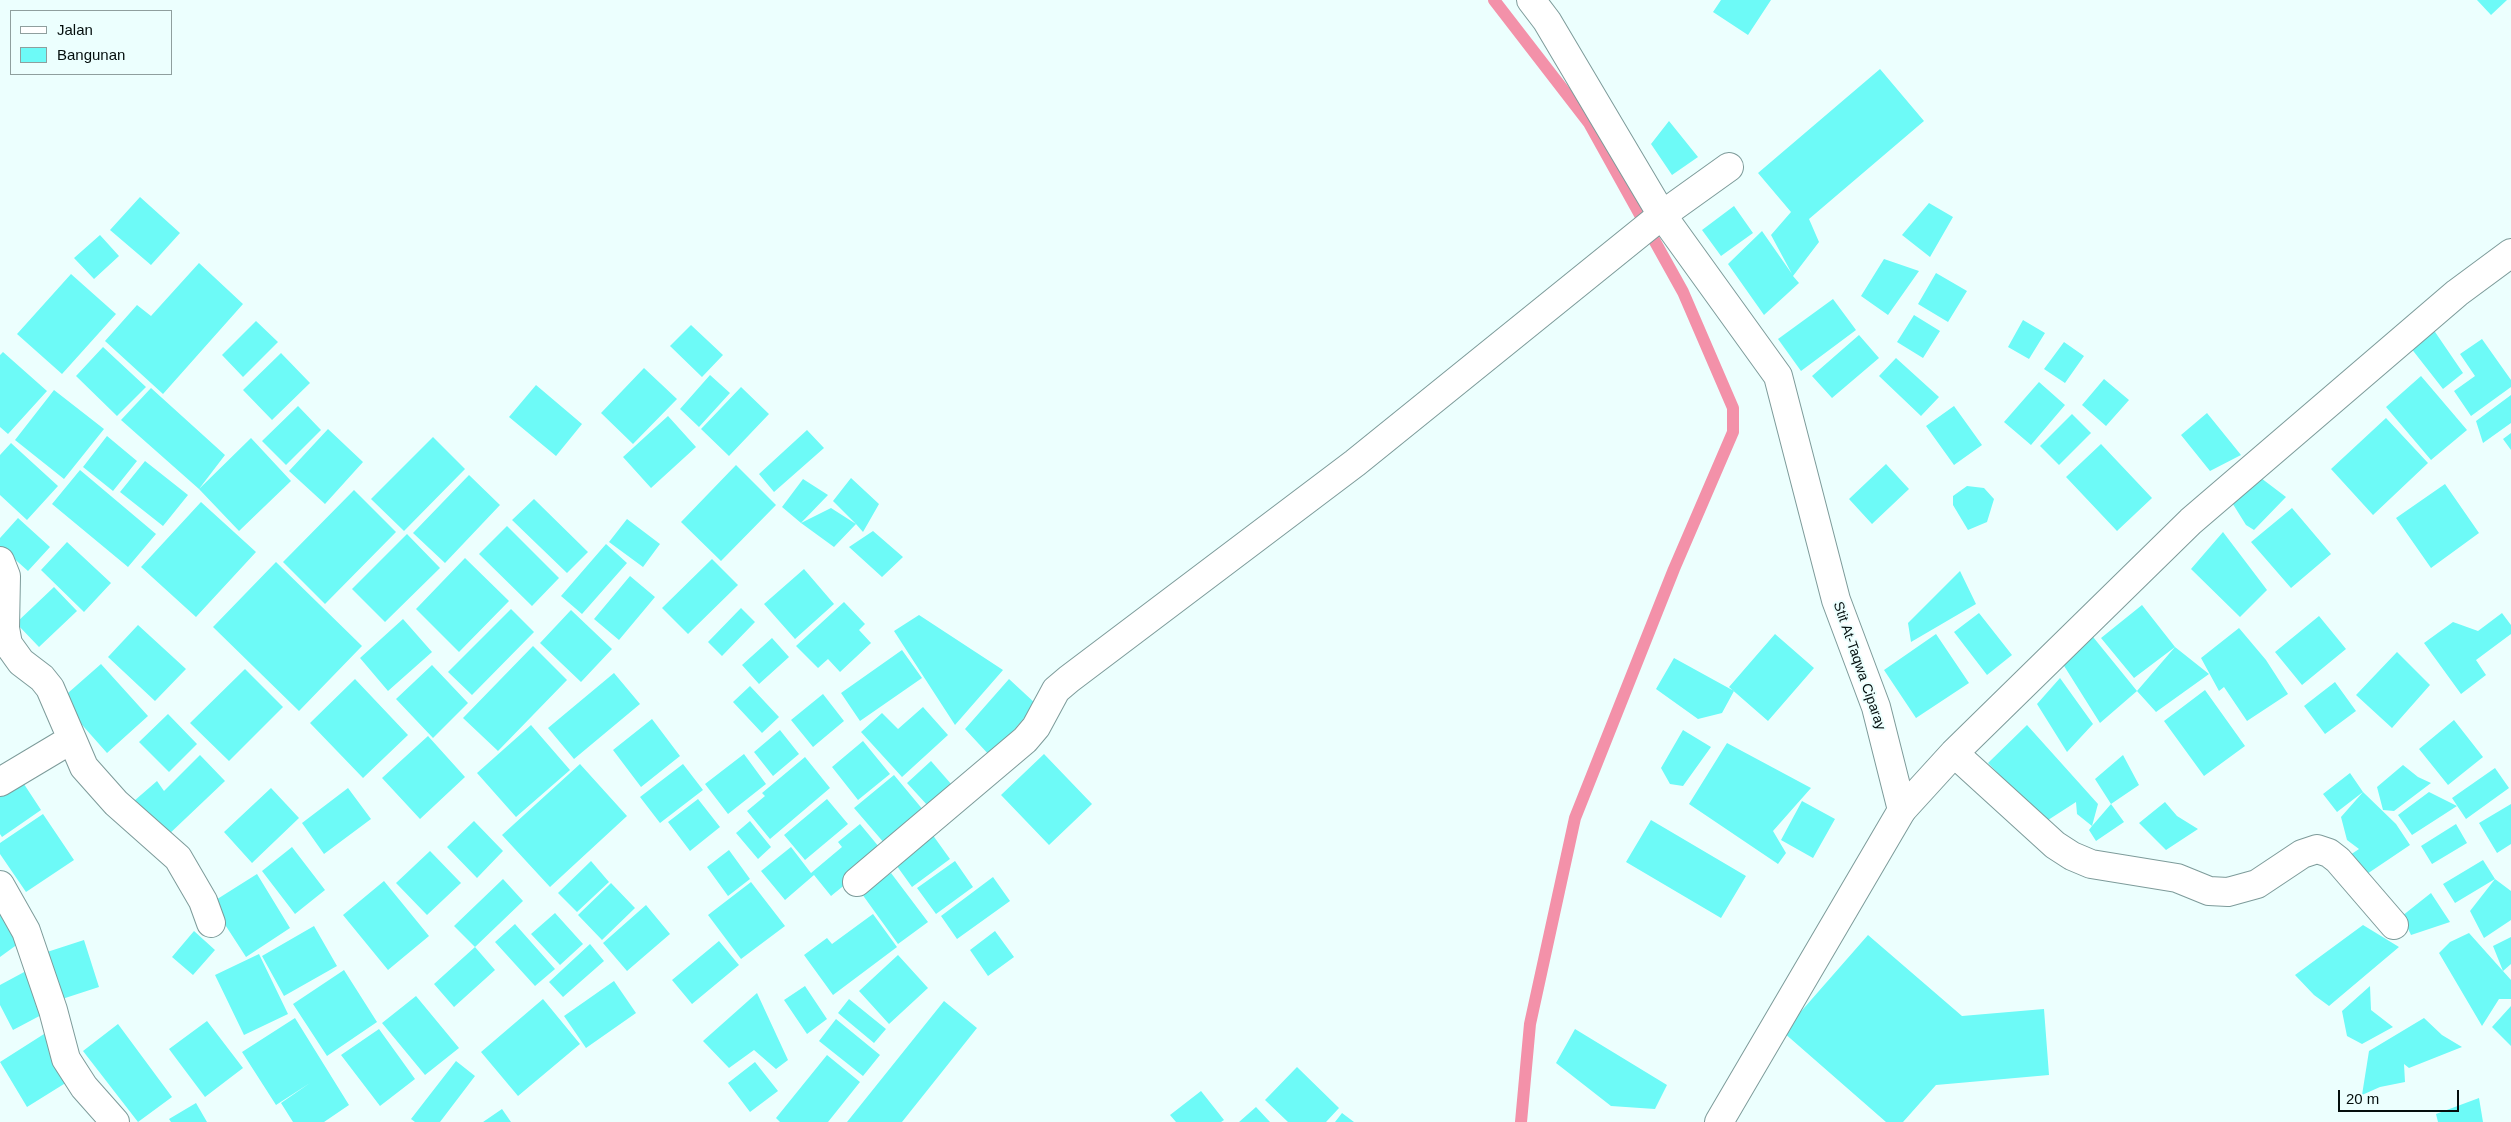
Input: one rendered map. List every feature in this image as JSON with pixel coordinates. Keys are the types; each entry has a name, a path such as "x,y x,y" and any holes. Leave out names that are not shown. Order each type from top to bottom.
{"street":[{"path":"1531,0 1547,21 1662,215"},
{"path":"857,882 1025,740 1036,727 1056,690 1355,463 1662,215 1730,167"},
{"name":"Stit At-Taqwa Ciparay","path":"1662,215 1778,376 1836,600 1876,707 1902,810"},
{"path":"1719,1122 1902,810 1954,752 2191,522 2457,293 2511,254"},
{"path":"0,562 6,576 5,628 8,644 21,662 42,678 50,688 84,767 116,803 178,858 203,901 211,923"},
{"path":"0,782 72,738"},
{"path":"1954,752 2055,844 2072,856 2091,864 2177,878 2208,890 2228,892 2257,884 2302,854 2317,849 2329,853 2338,860 2394,925"},
{"path":"0,885 26,931 53,1010 66,1059 84,1087 115,1122"}],"building":[{"path":"1721,0 1771,0 1748,35 1713,12"},
{"path":"2477,0 2507,0 2491,15"},
{"path":"1880,69 1924,121 1809,219 1819,242 1793,276 1799,283 1764,315 1728,264 1762,231 1792,274 1771,235 1791,212 1758,173"},
{"path":"1669,121 1698,157 1672,175 1651,144"},
{"path":"140,197 180,233 151,265 110,230"},
{"path":"1929,203 1953,217 1930,257 1902,235"},
{"path":"1734,206 1753,233 1721,256 1702,230"},
{"path":"100,235 119,256 94,279 74,258"},
{"path":"1884,259 1919,271 1888,315 1861,296"},
{"path":"199,263 243,304 163,394 105,341 137,305 151,316"},
{"path":"1936,273 1967,291 1948,322 1918,304"},
{"path":"71,274 116,314 62,374 17,334"},
{"path":"1833,299 1856,330 1801,371 1778,339"},
{"path":"1914,315 1940,331 1923,358 1897,342"},
{"path":"2023,320 2045,333 2029,359 2008,347"},
{"path":"256,321 278,342 243,377 222,355"},
{"path":"691,325 723,355 702,377 670,346"},
{"path":"2431,326 2463,373 2443,389 2407,343"},
{"path":"1859,335 1879,358 1832,398 1812,376"},
{"path":"2482,339 2511,380 2511,387 2471,416 2454,391 2475,376 2460,354"},
{"path":"2064,342 2084,356 2065,383 2044,369"},
{"path":"103,347 146,387 117,416 76,376"},
{"path":"3,352 47,391 8,434 0,427 0,355"},
{"path":"281,353 310,383 272,420 243,390"},
{"path":"1896,358 1939,397 1921,416 1879,376"},
{"path":"644,368 677,399 633,444 601,413"},
{"path":"710,375 730,393 699,427 680,409"},
{"path":"2421,376 2467,430 2431,460 2386,407"},
{"path":"2104,379 2129,400 2106,426 2082,405"},
{"path":"2039,382 2065,405 2031,445 2004,422"},
{"path":"536,385 582,424 556,456 509,417"},
{"path":"741,387 769,414 729,456 701,429"},
{"path":"151,388 225,455 199,489 121,420"},
{"path":"54,390 104,429 64,479 15,440"},
{"path":"2511,395 2511,423 2483,443 2476,421"},
{"path":"298,406 321,430 286,465 262,441"},
{"path":"1954,406 1982,445 1954,465 1926,426"},
{"path":"2207,413 2241,455 2210,471 2181,435"},
{"path":"2072,414 2091,433 2059,465 2040,446"},
{"path":"668,416 696,447 651,488 623,457"},
{"path":"2386,418 2428,463 2373,515 2331,469"},
{"path":"328,429 363,462 325,504 289,471"},
{"path":"807,430 824,448 774,492 759,474"},
{"path":"2511,433 2511,450 2503,439"},
{"path":"107,436 137,461 113,491 83,467"},
{"path":"433,437 465,469 404,531 371,499"},
{"path":"251,438 291,481 239,531 199,489"},
{"path":"11,443 58,486 27,520 0,495 0,455"},
{"path":"2101,444 2152,498 2117,531 2066,477"},
{"path":"145,461 188,495 163,526 120,492"},
{"path":"1886,464 1909,489 1872,524 1849,499"},
{"path":"736,465 776,505 721,561 681,522"},
{"path":"80,470 156,534 128,567 52,504"},
{"path":"469,475 500,505 445,563 413,533"},
{"path":"2257,475 2286,497 2254,530 2246,525 2231,501"},
{"path":"851,478 879,504 863,532 833,501"},
{"path":"803,479 828,495 801,523 782,507"},
{"path":"2445,484 2479,533 2431,568 2396,518"},
{"path":"1967,486 1984,488 1994,499 1987,522 1968,530 1953,505 1953,496"},
{"path":"354,490 396,532 325,604 283,562"},
{"path":"534,499 588,552 567,573 512,520"},
{"path":"201,502 256,552 196,617 141,567"},
{"path":"831,508 856,524 834,547 801,523"},
{"path":"2292,508 2331,554 2291,588 2251,542"},
{"path":"18,518 50,547 28,571 0,546 0,538"},
{"path":"627,519 660,544 643,567 609,542"},
{"path":"507,526 559,578 532,606 479,554"},
{"path":"873,531 903,557 882,577 849,547"},
{"path":"2223,532 2267,590 2240,617 2191,569"},
{"path":"407,534 440,568 385,622 352,589"},
{"path":"67,542 111,583 84,612 41,570"},
{"path":"606,544 627,563 582,614 561,596"},
{"path":"465,558 509,601 459,652 416,609"},
{"path":"712,559 738,585 688,634 662,608"},
{"path":"276,562 362,646 299,711 213,627"},
{"path":"804,569 834,604 795,639 764,604"},
{"path":"1960,571 1976,604 1911,642 1908,623"},
{"path":"630,576 655,597 619,640 594,619"},
{"path":"54,587 77,611 39,647 16,623"},
{"path":"844,602 865,624 859,630 871,643 840,672 828,659 818,668 796,646"},
{"path":"2142,605 2175,647 2134,678 2101,638"},
{"path":"741,608 755,622 722,656 708,642"},
{"path":"511,609 534,632 472,695 448,672"},
{"path":"571,610 612,649 581,682 540,643"},
{"path":"1979,613 2012,655 1987,675 1954,632"},
{"path":"2502,613 2511,625 2511,634 2476,660 2486,675 2461,694 2424,643 2453,622 2478,631"},
{"path":"919,615 1003,670 955,725 894,631"},
{"path":"2319,616 2346,649 2302,685 2275,652"},
{"path":"403,619 432,652 388,691 360,658"},
{"path":"138,625 186,669 155,701 108,657"},
{"path":"2239,628 2266,660 2288,694 2247,721 2224,687 2219,691 2201,658"},
{"path":"2089,632 2137,691 2100,723 2061,661"},
{"path":"1775,634 1814,668 1768,721 1729,687"},
{"path":"1936,634 1969,683 1916,718 1884,670"},
{"path":"772,638 789,657 759,684 742,665"},
{"path":"533,646 567,680 498,751 463,718"},
{"path":"2175,647 2209,674 2156,712 2137,691"},
{"path":"902,650 922,678 860,721 841,693"},
{"path":"2397,652 2430,685 2392,728 2356,695"},
{"path":"1674,658 1734,691 1722,713 1698,719 1656,689"},
{"path":"101,664 148,716 107,753 60,700"},
{"path":"432,665 468,703 433,738 396,699"},
{"path":"245,669 283,707 229,761 190,723"},
{"path":"614,673 640,704 574,759 548,728"},
{"path":"2060,678 2093,724 2067,752 2037,704"},
{"path":"355,679 408,735 363,778 310,723"},
{"path":"1009,679 1036,704 991,757 965,729"},
{"path":"2335,682 2356,711 2325,734 2304,706"},
{"path":"750,686 779,717 762,733 733,702"},
{"path":"2205,690 2245,746 2204,776 2164,721"},
{"path":"823,694 844,721 813,747 791,720"},
{"path":"923,707 948,735 902,777 861,732 882,713 898,729"},
{"path":"168,714 197,744 169,772 139,742"},
{"path":"652,719 680,756 641,787 613,750"},
{"path":"2454,720 2483,757 2448,785 2419,749"},
{"path":"531,725 570,770 516,817 477,773"},
{"path":"2027,725 2098,804 2092,826 2077,814 2076,802 2045,822 1988,763"},
{"path":"780,730 799,754 773,776 754,752"},
{"path":"1683,730 1711,747 1683,786 1670,784 1661,768"},
{"path":"428,736 465,777 420,819 382,778"},
{"path":"863,741 890,774 858,800 832,767"},
{"path":"1727,743 1811,788 1773,831 1786,853 1778,864 1689,804"},
{"path":"744,754 766,784 728,814 705,784"},
{"path":"1044,754 1092,804 1049,845 1001,795"},
{"path":"200,755 225,781 166,837 134,801 157,781 164,791"},
{"path":"2123,755 2139,785 2111,804 2095,779"},
{"path":"805,757 830,788 770,839 747,811 765,796 762,793"},
{"path":"931,761 952,785 928,806 907,783"},
{"path":"580,764 627,816 550,887 502,835"},
{"path":"683,764 703,790 660,823 640,797"},
{"path":"2403,765 2418,777 2431,783 2394,811 2383,810 2377,787"},
{"path":"2495,768 2509,788 2466,819 2452,798"},
{"path":"2350,773 2363,792 2337,812 2323,794"},
{"path":"894,775 924,811 885,844 854,808"},
{"path":"22,781 41,810 2,837 0,834 0,795"},
{"path":"271,788 299,818 252,863 224,832"},
{"path":"348,788 371,819 324,854 302,823"},
{"path":"2363,792 2396,824 2410,845 2364,876 2350,855 2359,849 2347,840 2341,817"},
{"path":"2429,792 2457,806 2412,835 2398,815"},
{"path":"698,799 720,827 690,851 668,822"},
{"path":"827,799 848,824 805,860 784,835"},
{"path":"1802,801 1835,819 1813,858 1781,840"},
{"path":"2165,802 2177,816 2198,829 2166,850 2139,823"},
{"path":"2111,804 2124,822 2096,841 2089,830"},
{"path":"2511,804 2511,844 2497,853 2479,823"},
{"path":"43,814 74,860 26,892 0,854 0,843"},
{"path":"1651,820 1746,876 1721,918 1626,862"},
{"path":"474,821 503,851 477,878 447,847"},
{"path":"750,821 771,847 758,859 736,833"},
{"path":"860,824 884,853 831,896 814,875 785,900 761,871 791,847 811,873 842,847 838,842"},
{"path":"2456,824 2467,843 2432,864 2421,846"},
{"path":"932,834 950,859 912,887 894,862"},
{"path":"292,847 325,890 295,914 262,871"},
{"path":"729,850 750,879 728,896 707,867"},
{"path":"430,851 461,883 427,915 396,883"},
{"path":"2483,860 2495,879 2455,903 2443,884"},
{"path":"591,861 609,882 577,912 558,893"},
{"path":"955,861 973,887 936,914 917,888"},
{"path":"891,873 928,922 898,944 862,894"},
{"path":"257,874 290,928 246,957 211,903"},
{"path":"993,877 1010,901 957,939 941,916"},
{"path":"503,879 523,901 475,947 454,926"},
{"path":"2495,879 2511,891 2511,920 2484,938 2470,911"},
{"path":"384,881 429,936 388,970 343,915"},
{"path":"751,882 785,926 741,959 708,915"},
{"path":"611,883 635,908 602,940 578,915"},
{"path":"2431,893 2450,922 2411,935 2402,916"},
{"path":"646,905 670,934 627,971 603,943"},
{"path":"0,909 22,941 0,957"},
{"path":"555,913 583,944 560,965 531,934"},
{"path":"873,914 897,947 833,995 804,955 827,938 832,944"},
{"path":"515,924 555,969 535,986 495,942"},
{"path":"2363,925 2399,947 2329,1006 2314,995 2295,975"},
{"path":"314,926 337,966 284,996 262,956"},
{"path":"194,931 215,950 193,975 172,957"},
{"path":"995,931 1014,957 988,976 970,950"},
{"path":"2469,933 2511,980 2511,999 2499,999 2482,1026 2439,953 2450,942"},
{"path":"1868,935 1962,1016 2044,1009 2049,1075 1936,1085 1903,1122 1886,1122 1783,1032"},
{"path":"2511,937 2511,964 2503,971 2493,946"},
{"path":"84,940 99,987 59,1000 44,953"},
{"path":"719,941 739,965 692,1004 672,980"},
{"path":"590,944 604,961 563,997 549,982"},
{"path":"475,947 495,970 454,1007 434,984"},
{"path":"259,954 288,1014 244,1035 215,975"},
{"path":"898,955 928,988 889,1024 859,991"},
{"path":"344,970 377,1022 327,1056 293,1004"},
{"path":"26,971 47,1012 13,1030 0,1005 0,985"},
{"path":"614,981 636,1013 586,1048 564,1016"},
{"path":"805,986 827,1019 807,1034 784,1000"},
{"path":"2370,986 2371,1010 2393,1027 2362,1044 2347,1036 2342,1011"},
{"path":"757,993 788,1060 776,1069 754,1050 729,1068 703,1041"},
{"path":"416,996 459,1048 425,1075 382,1023"},
{"path":"543,999 580,1044 518,1096 481,1052"},
{"path":"849,999 886,1029 874,1043 838,1013"},
{"path":"944,1001 977,1028 902,1122 847,1122"},
{"path":"2511,1006 2511,1046 2492,1027"},
{"path":"295,1018 349,1105 324,1122 293,1122 281,1103 310,1083 276,1105 242,1052"},
{"path":"2424,1018 2442,1035 2462,1047 2409,1068 2404,1064 2405,1082 2380,1087 2362,1095 2369,1051"},
{"path":"836,1019 880,1055 863,1076 819,1041"},
{"path":"207,1021 243,1068 205,1097 169,1049"},
{"path":"118,1024 172,1097 138,1122 83,1051"},
{"path":"379,1029 415,1079 380,1106 341,1055"},
{"path":"1575,1029 1667,1085 1655,1109 1611,1106 1556,1063"},
{"path":"44,1034 72,1079 27,1107 0,1062"},
{"path":"827,1055 860,1082 828,1122 780,1122 776,1118"},
{"path":"456,1061 475,1076 440,1122 415,1122 411,1119"},
{"path":"755,1062 778,1091 750,1112 728,1083"},
{"path":"1297,1067 1339,1108 1326,1122 1288,1122 1265,1100"},
{"path":"1201,1091 1224,1120 1221,1122 1176,1122 1170,1115"},
{"path":"2479,1098 2483,1122 2438,1122 2436,1114"},
{"path":"196,1103 207,1122 171,1122 169,1119"},
{"path":"1256,1107 1270,1122 1239,1122"},
{"path":"502,1109 511,1122 483,1122"},
{"path":"1342,1113 1354,1122 1335,1122"}],"waterway":[{"path":"1494,0 1589,123 1683,292 1733,408 1733,432 1674,569 1575,818 1530,1024 1521,1122"}]}
